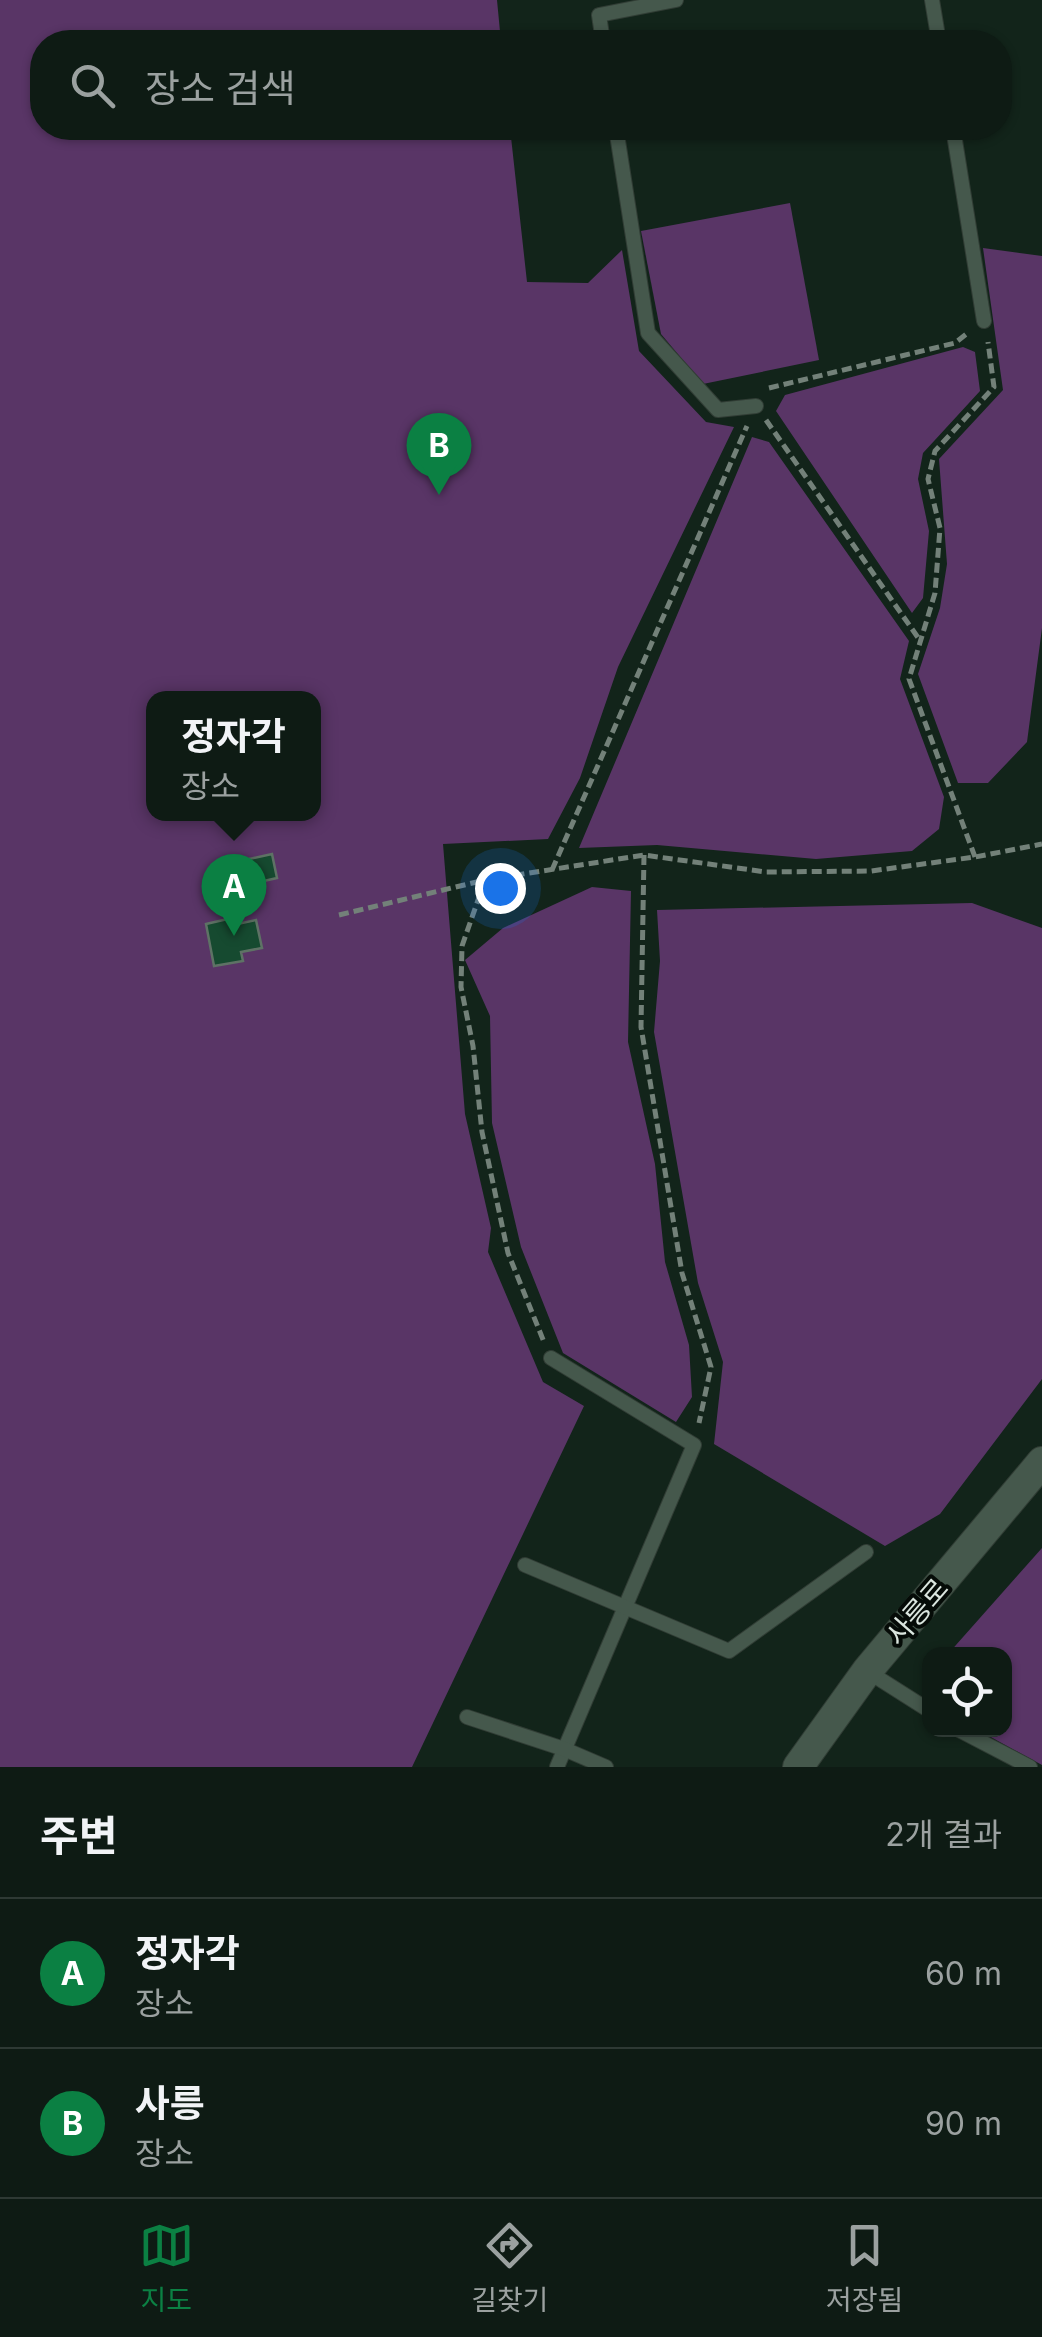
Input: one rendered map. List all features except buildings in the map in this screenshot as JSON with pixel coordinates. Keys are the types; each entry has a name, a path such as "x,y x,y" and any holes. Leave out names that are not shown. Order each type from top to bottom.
{"street":[{"name":"사릉로","path":"798,1767 866,1670 1042,1462"}],"lane":[{"path":"601,30 598,16 676,0"},
{"path":"932,0 937,30"},
{"path":"618,140 648,333 718,410 756,406"},
{"path":"955,140 984,320"},
{"path":"551,1358 694,1445 556,1767"},
{"path":"524,1565 729,1651 866,1552"},
{"path":"866,1670 922,1706"},
{"path":"467,1716 606,1767"},
{"path":"972,1737 1030,1767"}],"path":[{"path":"552,870 763,390 955,344 984,320"},
{"path":"975,857 909,679 934,593 940,528 928,479 936,451 994,387 984,320"},
{"path":"756,406 919,639"},
{"path":"339,914 485,880 644,855 766,872 871,871 1042,844"},
{"path":"644,855 641,1027 682,1274 711,1367 694,1445"},
{"path":"485,880 462,946 461,987 473,1046 482,1132 508,1253 551,1358"}],"shaded area":[{"path":"0,0 497,0 500,30 30,30 30,140 511,140 527,282 588,283 622,250 639,351 706,422 734,427 618,667 580,778 548,839 443,844 465,1114 491,1228 488,1252 543,1382 584,1406 412,1767 0,1767"},
{"path":"790,203 819,360 703,384 661,334 641,231"},
{"path":"983,248 1042,256 1042,628 1027,742 988,783 958,783 918,674 940,608 947,564 939,459 1003,390"},
{"path":"963,347 975,352 980,391 923,453 918,479 929,531 923,598 912,613 776,411 785,395"},
{"path":"752,437 769,442 909,641 900,679 944,797 939,829 912,851 816,859 657,845 579,848"},
{"path":"592,887 631,891 628,1042 655,1164 665,1262 689,1345 692,1397 676,1422 563,1353 521,1247 492,1123 490,1016 465,960 503,928"},
{"path":"972,903 1042,928 1042,1379 940,1514 885,1546 714,1444 723,1362 698,1283 654,1032 660,961 657,910"},
{"path":"1042,1548 1042,1765 991,1737 1012,1737 1012,1647 954,1647"}],"place":[{"name":"사릉","path":"439,495"},
{"name":"정자각","path":"234,936"}]}
